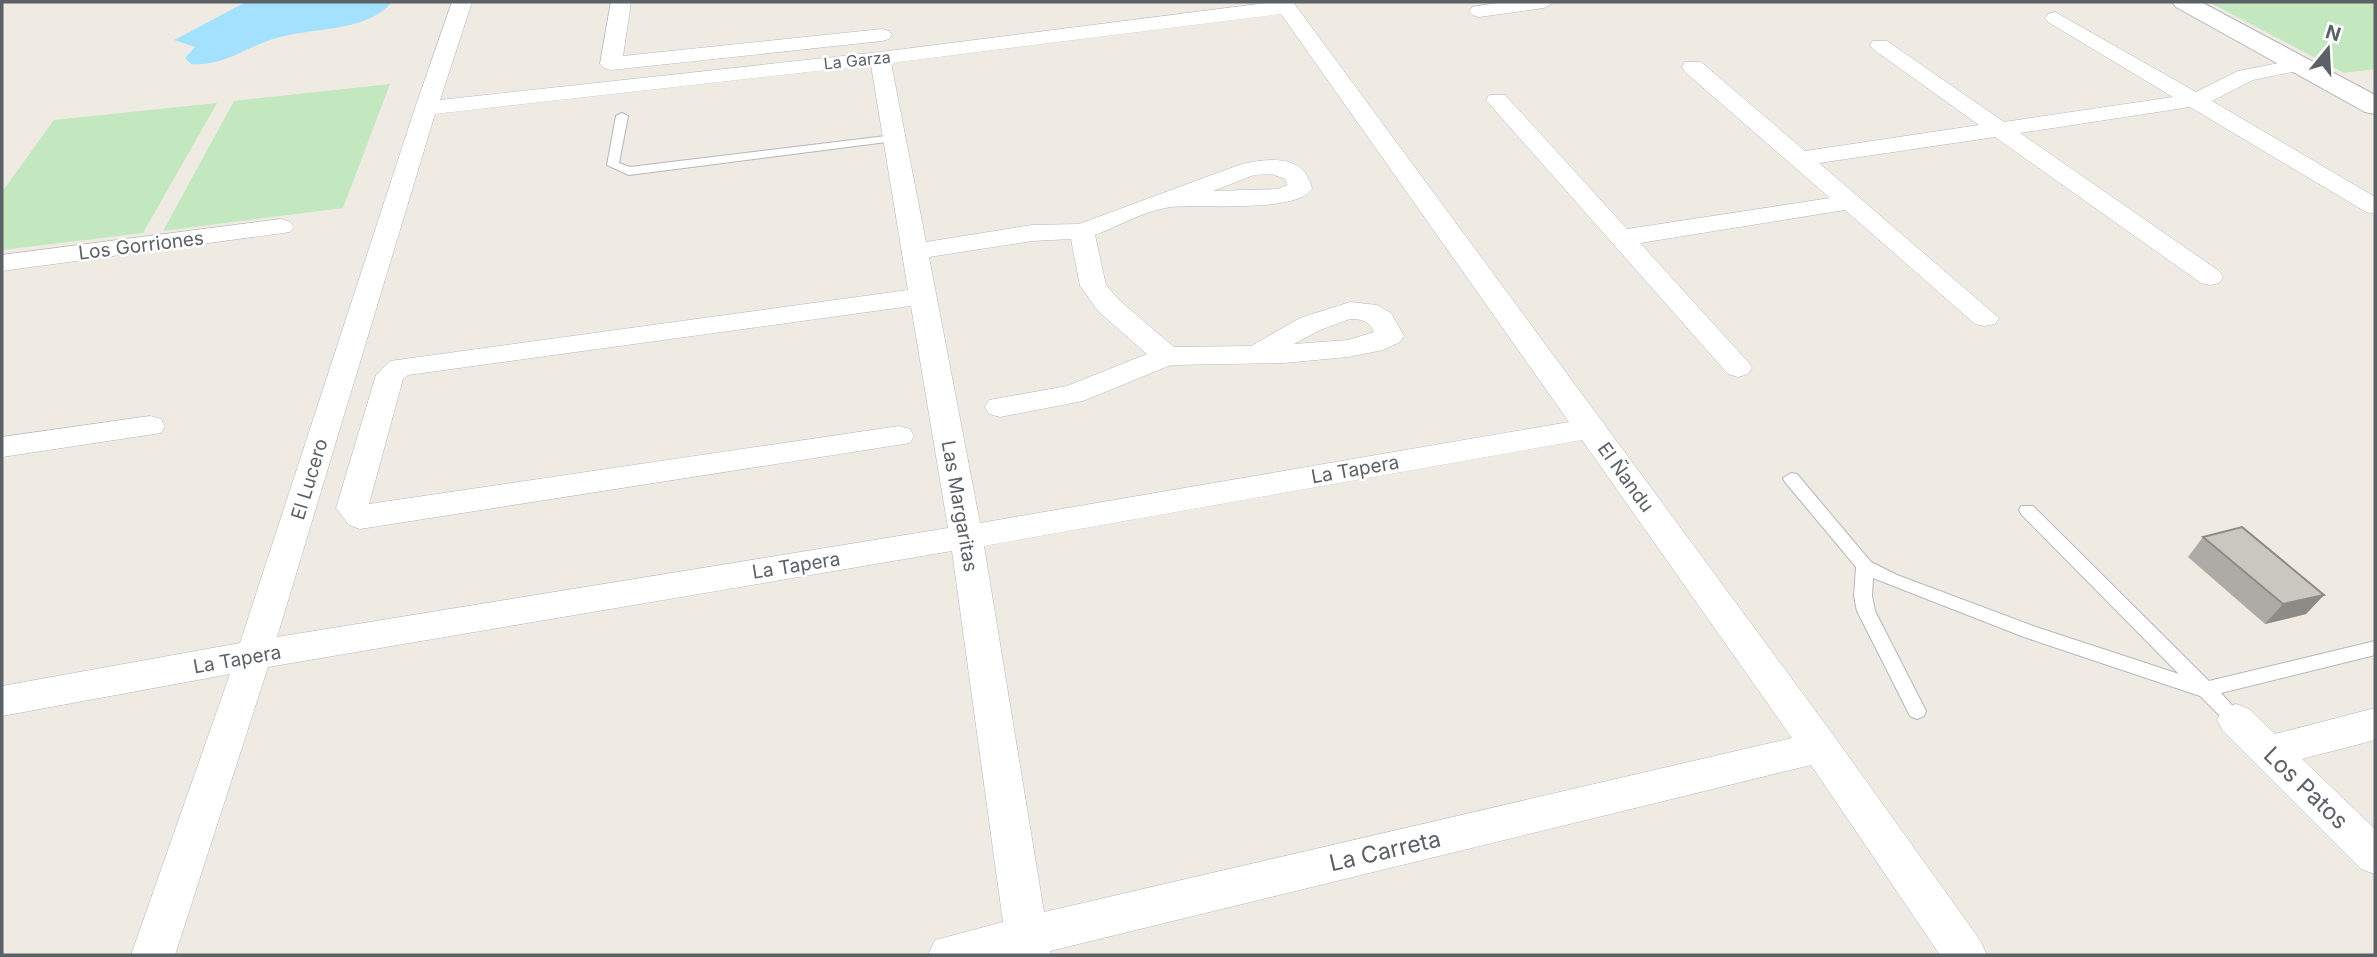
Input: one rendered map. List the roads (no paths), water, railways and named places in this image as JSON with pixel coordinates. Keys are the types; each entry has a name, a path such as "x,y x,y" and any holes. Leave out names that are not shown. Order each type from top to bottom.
{"street":[{"name":"El Lucero","path":"153,955 254,655 426,107 462,2"},
{"path":"621,2 611,64 889,46"},
{"path":"981,25 1200,2"},
{"path":"1479,11 1544,2"},
{"path":"2184,2 2375,106"},
{"name":"La Garza","path":"426,107 889,46 1285,4"},
{"name":"El Ñandu","path":"1285,4 1820,747 1965,955"},
{"path":"2055,18 2375,207"},
{"path":"1880,45 2210,277"},
{"name":"Las Margaritas","path":"889,46 894,138 966,537 1027,946"},
{"path":"1800,159 2195,100 2208,96 2243,76 2299,65"},
{"path":"1693,67 1985,318"},
{"path":"1497,100 1738,368"},
{"path":"915,252 1032,233 1082,231 1166,200"},
{"path":"1621,238 1850,202"},
{"name":"Los Gorriones","path":"2,262 281,227"},
{"path":"1082,231 1093,286 1109,306 1167,356"},
{"path":"900,436 360,517 352,508 390,375 400,367 923,296"},
{"path":"1000,407 1073,394 1167,356 1260,353"},
{"path":"2,447 150,426"},
{"name":"La Tapera","path":"2,701 254,655 966,537 1590,428"},
{"name":"Los Patos","path":"2236,720 2375,856"},
{"path":"2268,752 2375,724"},
{"name":"La Carreta","path":"950,955 1027,946 1820,747"}],"lane":[{"path":"622,116 613,165 629,171 894,138"},
{"path":"1791,478 1865,566 1891,580 2030,632 2205,690 2375,648"},
{"path":"2027,510 2236,720"},
{"path":"1865,566 1863,596 1866,611 1917,711"}],"water":[{"path":"246,2 392,2 381,12 353,24 288,35 213,63 191,64 185,58 195,47 174,40"}]}
